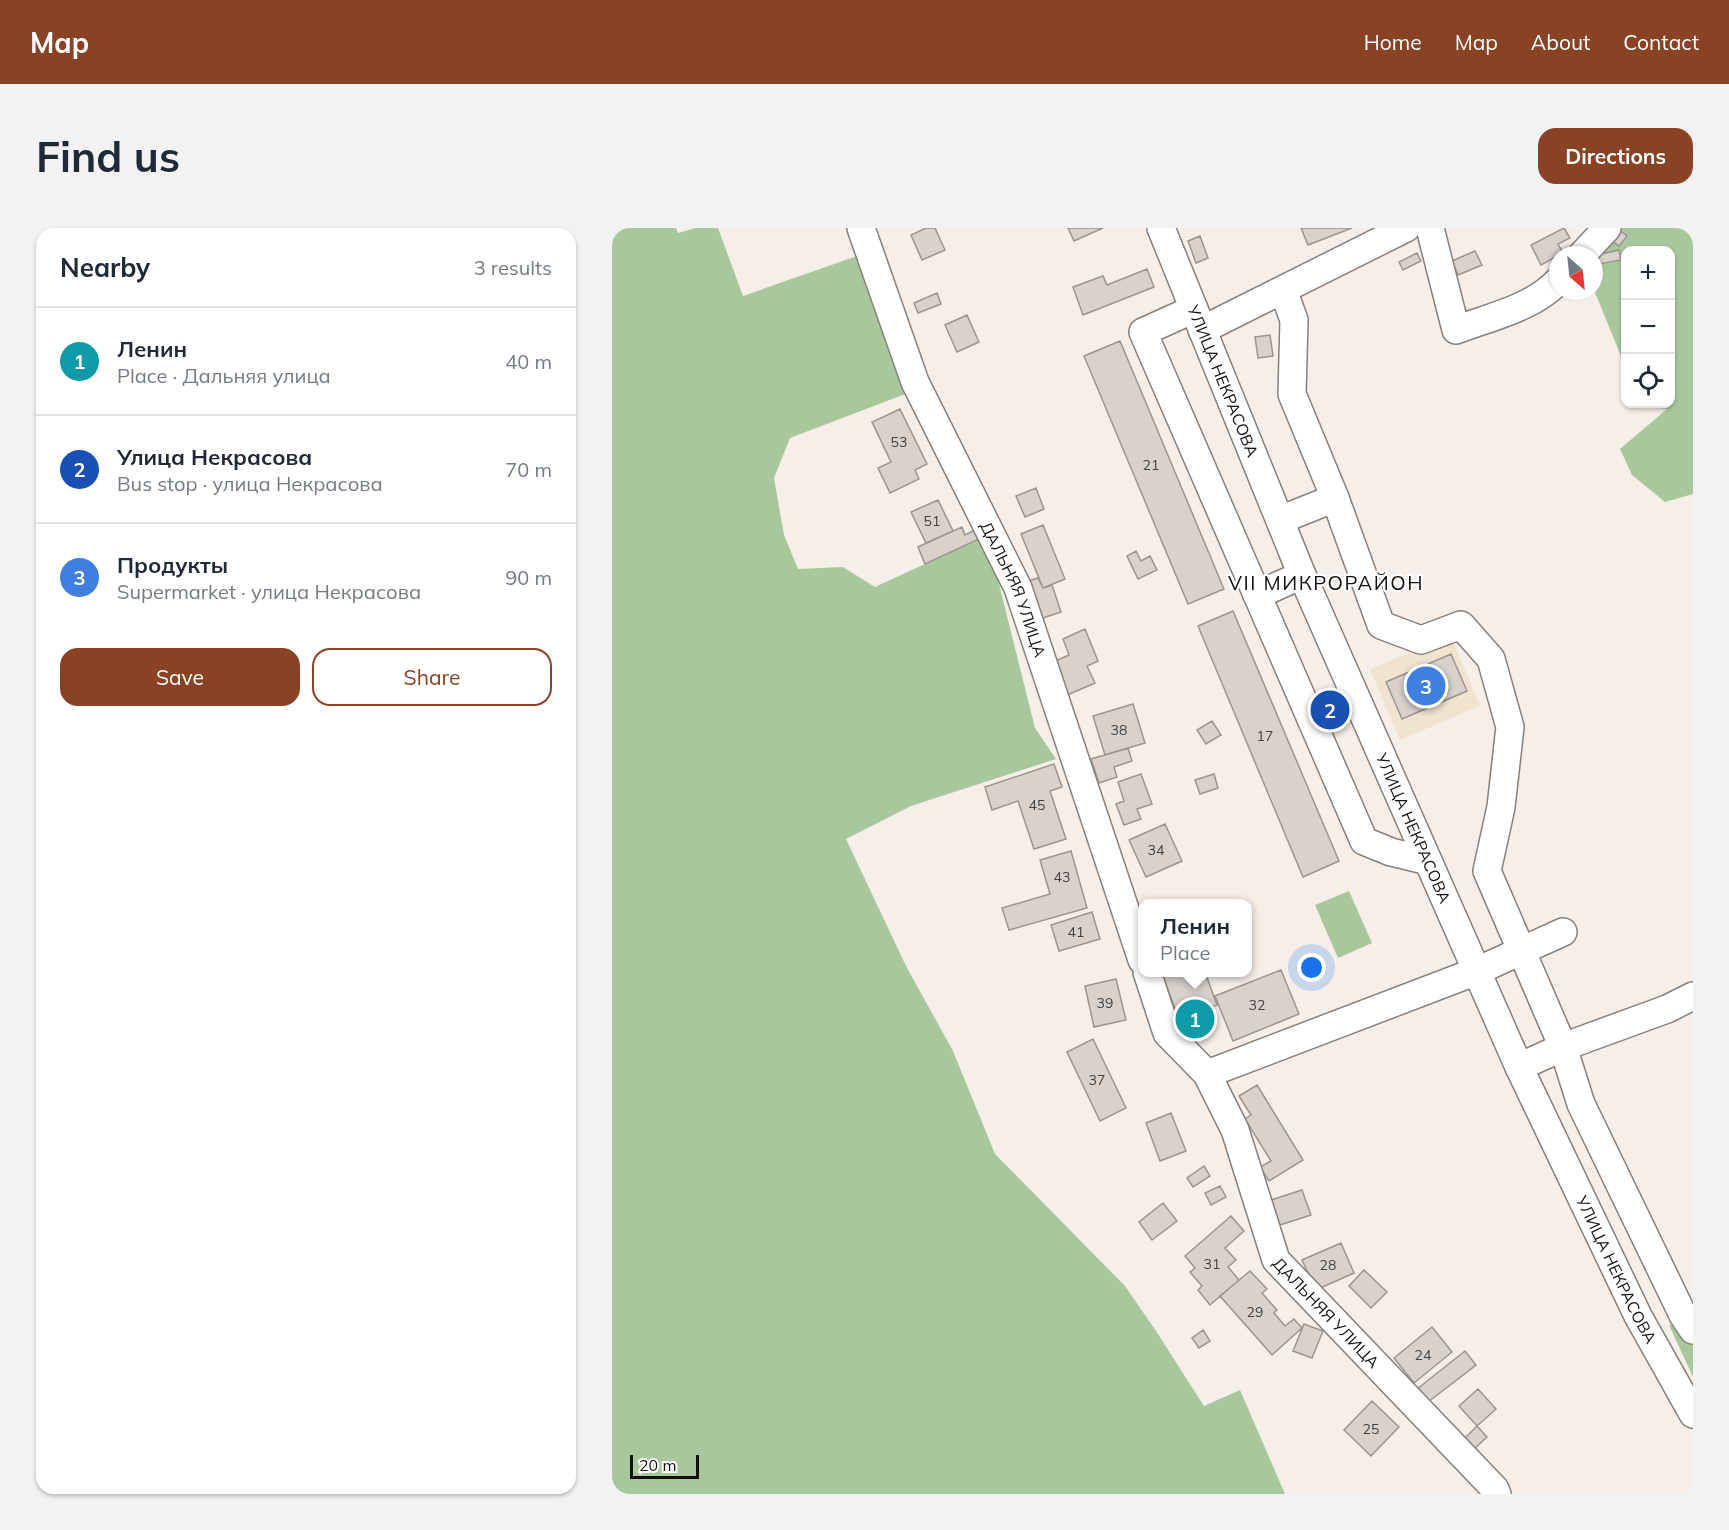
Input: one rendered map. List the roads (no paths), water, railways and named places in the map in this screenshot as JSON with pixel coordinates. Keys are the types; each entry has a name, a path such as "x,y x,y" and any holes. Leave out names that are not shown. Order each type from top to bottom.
{"street":[{"name":"ДАЛЬНЯЯ УЛИЦА","path":"861,228 915,382 1018,588 1138,945"},
{"name":"УЛИЦА НЕКРАСОВА","path":"1161,228 1302,575 1519,1067 1638,1316 1693,1414"},
{"path":"1406,228 1283,290 1198,320 1143,332 1364,841 1391,852 1428,861"},
{"path":"1430,228 1456,330 1526,304 1549,289"},
{"path":"1590,246 1607,228"},
{"path":"1283,290 1294,320 1292,394 1335,498 1381,626 1421,640 1461,625 1491,659 1510,727 1501,807 1487,871 1563,1047 1581,1104 1683,1315 1693,1330"},
{"path":"1280,520 1335,498"},
{"path":"1257,595 1302,575"},
{"path":"1207,1074 1477,971 1563,932"},
{"name":"ДАЛЬНЯЯ УЛИЦА","path":"1149,977 1167,1033 1207,1074 1235,1130 1276,1260 1497,1494"},
{"path":"1519,1067 1563,1047 1667,1009 1693,996"}],"place":[{"name":"Продукты","path":"1426,686"},
{"name":"Улица Некрасова","path":"1330,710"},
{"name":"Ленин","path":"1195,1019"}],"district":[{"name":"VII МИКРОРАЙОН","path":"1326,583"}]}
